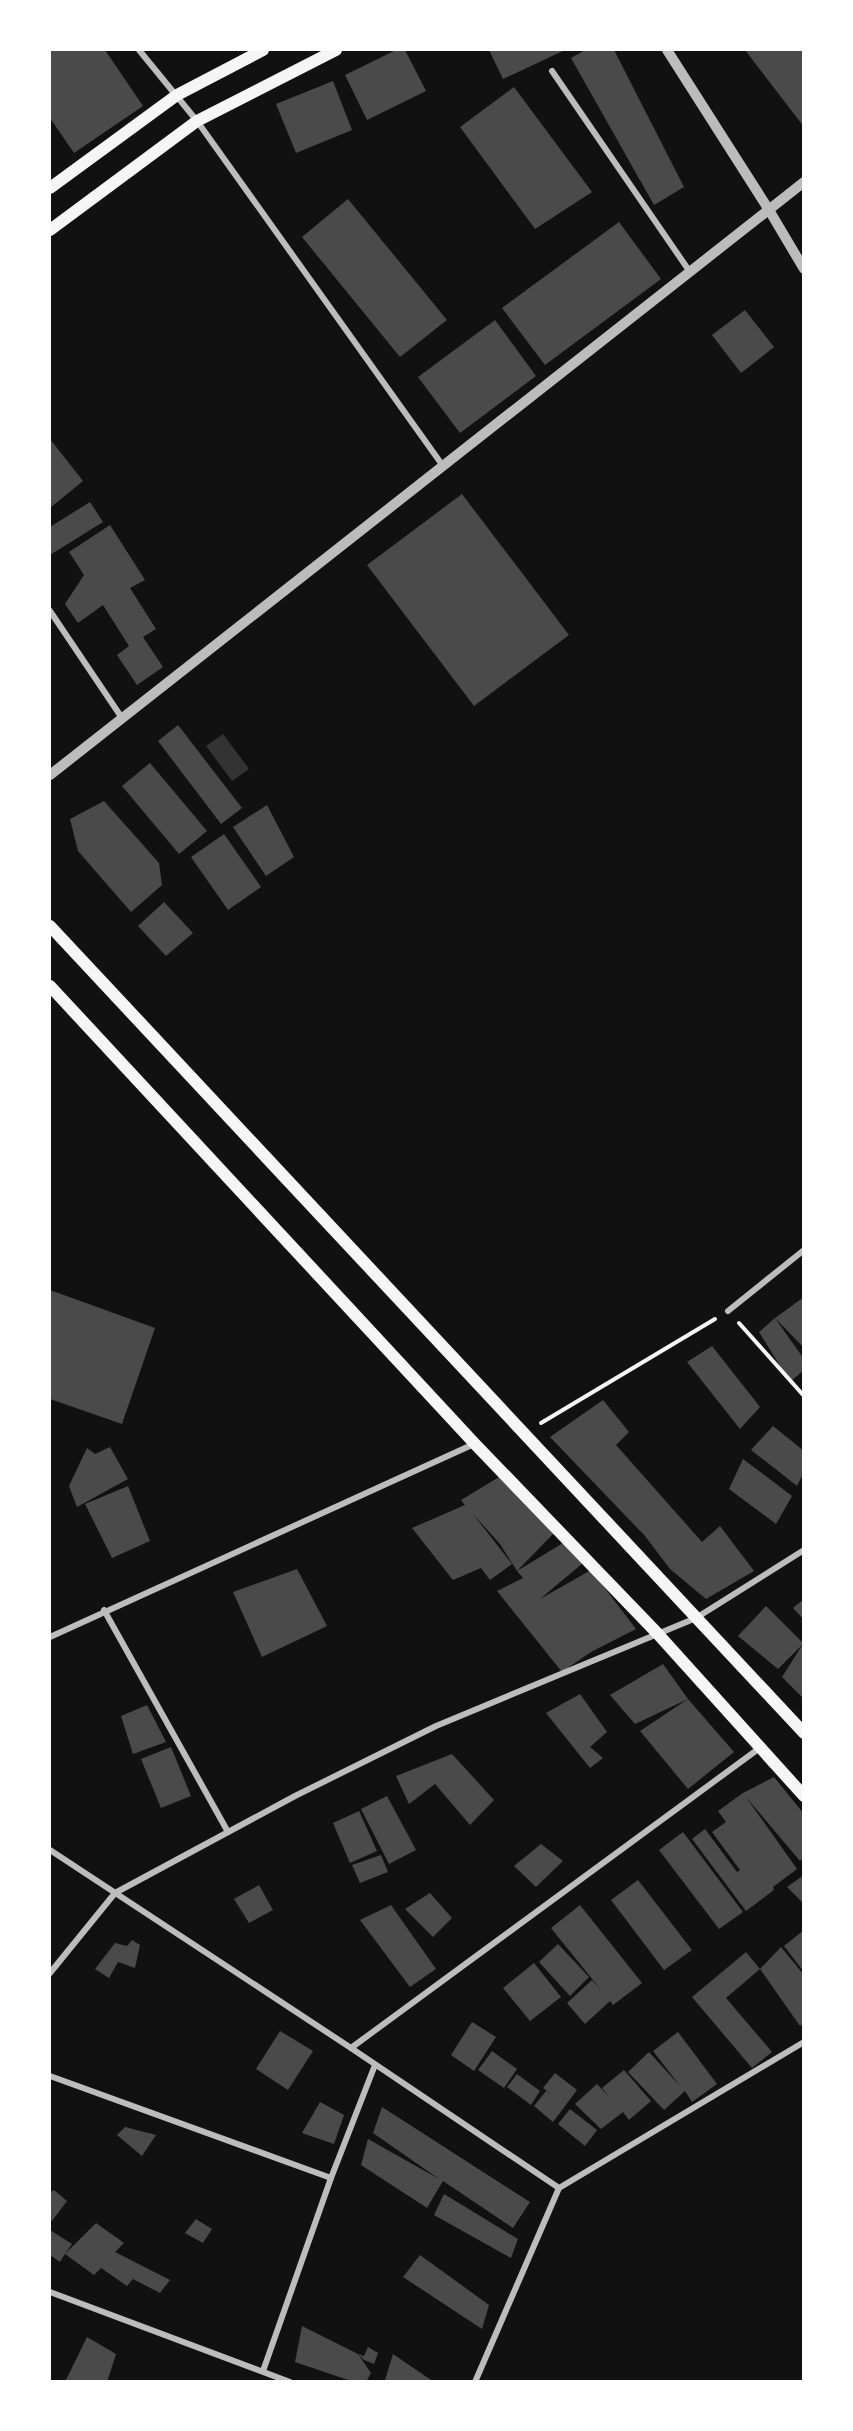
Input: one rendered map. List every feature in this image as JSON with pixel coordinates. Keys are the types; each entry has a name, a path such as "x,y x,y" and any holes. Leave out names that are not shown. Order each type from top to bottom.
{"main road":[{"path":"50,188 177,95 263,50"},
{"path":"50,230 197,121 336,50"},
{"path":"50,926 522,1434 802,1728"},
{"path":"50,987 475,1444 657,1633 804,1796"}],"street":[{"path":"139,50 197,121 443,466"},
{"path":"667,50 804,268"},
{"path":"552,71 690,272"},
{"path":"50,775 804,182"},
{"path":"50,611 122,718"},
{"path":"728,1311 804,1250"},
{"path":"50,1637 104,1610 475,1444"},
{"path":"50,1973 115,1893 436,1726 696,1618 804,1550"},
{"path":"104,1610 228,1833"},
{"path":"351,2048 762,1747"},
{"path":"50,1850 559,2188"},
{"path":"475,2382 559,2188 804,2042"},
{"path":"262,2371 331,2178 375,2065"},
{"path":"50,2076 331,2178"},
{"path":"50,2292 290,2382"}],"path":[{"path":"522,1434 728,1311 804,1396"}],"shaded area":[{"path":"223,734 249,769 232,781 206,746"}],"building":[{"path":"50,50 105,50 143,106 74,153 50,118"},
{"path":"396,50 405,50 426,91 367,120 345,75"},
{"path":"489,50 565,50 503,79"},
{"path":"585,50 614,50 684,187 654,205 571,58"},
{"path":"745,50 804,50 804,127"},
{"path":"333,81 352,130 296,153 276,104"},
{"path":"514,87 592,192 535,229 460,127"},
{"path":"348,199 447,320 400,357 302,237"},
{"path":"619,222 661,279 545,365 502,308"},
{"path":"745,310 774,347 741,373 712,335"},
{"path":"495,320 536,376 460,433 418,377"},
{"path":"50,439 83,481 50,508"},
{"path":"462,494 569,635 474,706 367,565"},
{"path":"90,502 103,522 50,555 50,527"},
{"path":"110,525 145,580 130,588 156,629 143,637 163,667 137,685 117,655 129,646 103,605 78,623 65,604 84,575 69,552"},
{"path":"178,725 242,808 221,824 158,741"},
{"path":"150,763 207,831 179,854 122,786"},
{"path":"104,801 159,863 162,885 131,912 78,851 70,819"},
{"path":"267,805 294,857 266,876 233,827"},
{"path":"224,834 261,887 228,910 191,857"},
{"path":"164,902 193,933 166,956 138,926"},
{"path":"50,1290 155,1328 122,1424 50,1399"},
{"path":"804,1297 804,1348 775,1318"},
{"path":"775,1318 804,1359 804,1370 790,1382 759,1332"},
{"path":"712,1346 760,1407 740,1429 687,1362"},
{"path":"603,1400 629,1432 616,1445 702,1542 720,1526 754,1571 706,1599 670,1569 645,1536 550,1437"},
{"path":"773,1426 804,1451 804,1472 797,1486 751,1450"},
{"path":"110,1447 128,1479 77,1507 69,1486 87,1448 95,1454"},
{"path":"743,1459 792,1496 776,1524 729,1489"},
{"path":"499,1477 554,1533 517,1571 500,1544 473,1514 512,1564 490,1580 481,1568 453,1580 412,1528 465,1505 461,1500"},
{"path":"128,1486 150,1541 112,1558 85,1504"},
{"path":"563,1543 583,1563 540,1599 591,1570 636,1629 591,1652 562,1672 497,1591 523,1578 517,1571"},
{"path":"297,1569 327,1626 262,1657 233,1592"},
{"path":"804,1599 804,1620 793,1608"},
{"path":"766,1606 804,1644 804,1699 782,1677 803,1644 778,1669 738,1636"},
{"path":"663,1664 688,1699 635,1724 610,1695"},
{"path":"580,1694 607,1732 590,1747 603,1758 590,1768 546,1713"},
{"path":"688,1699 734,1752 688,1789 640,1731"},
{"path":"147,1705 166,1742 133,1754 121,1716"},
{"path":"171,1747 191,1796 161,1808 141,1759"},
{"path":"452,1754 494,1800 470,1825 435,1784 409,1804 396,1776"},
{"path":"774,1777 804,1814 804,1858 800,1861 746,1797 797,1869 746,1911 692,1839 705,1829 737,1872 740,1870 712,1832 726,1822 718,1811 743,1793"},
{"path":"387,1796 416,1850 389,1864 361,1809"},
{"path":"359,1811 377,1851 350,1863 333,1823"},
{"path":"683,1832 743,1912 719,1929 659,1850"},
{"path":"541,1844 563,1861 536,1887 514,1866"},
{"path":"381,1855 388,1872 360,1883 352,1865"},
{"path":"804,1875 804,1904 787,1887"},
{"path":"638,1880 692,1950 664,1970 611,1900"},
{"path":"259,1885 273,1910 249,1923 234,1899"},
{"path":"430,1893 452,1918 433,1937 405,1909"},
{"path":"391,1905 436,1969 410,1987 360,1920"},
{"path":"580,1905 642,1983 613,2005 610,2001 585,2024 567,2003 592,1980 601,1990 551,1928"},
{"path":"804,1930 804,1972 784,1946"},
{"path":"132,1940 140,1945 135,1968 118,1962 109,1978 95,1969 115,1943 127,1946"},
{"path":"558,1944 589,1977 570,1996 539,1962"},
{"path":"781,1947 804,1975 804,2023 800,2026 760,1969"},
{"path":"746,1952 760,1969 726,1998 772,2052 752,2068 692,1997"},
{"path":"534,1963 561,1997 530,2021 503,1988"},
{"path":"472,2022 496,2037 474,2071 451,2055"},
{"path":"280,2031 313,2051 288,2090 256,2069"},
{"path":"678,2032 717,2084 692,2102 685,2091 664,2110 628,2072 649,2052 680,2086 653,2051"},
{"path":"492,2051 517,2069 504,2088 478,2070"},
{"path":"624,2070 651,2101 629,2120 623,2112 601,2129 575,2104 597,2084 609,2097 602,2088"},
{"path":"555,2073 577,2090 553,2122 534,2106 546,2091 552,2095 543,2088"},
{"path":"517,2074 540,2091 531,2105 507,2087"},
{"path":"320,2102 344,2115 334,2144 302,2133"},
{"path":"382,2107 530,2202 513,2228 443,2181 427,2208 361,2165 368,2139 439,2179 373,2133"},
{"path":"570,2109 597,2130 585,2146 558,2124"},
{"path":"125,2127 156,2135 142,2156 117,2135"},
{"path":"54,2190 67,2201 52,2221 50,2219 50,2192"},
{"path":"444,2194 518,2239 511,2258 434,2215"},
{"path":"196,2219 212,2229 203,2243 185,2233"},
{"path":"96,2223 124,2243 115,2252 170,2280 160,2293 133,2279 127,2286 101,2268 94,2275 65,2254"},
{"path":"50,2230 72,2244 60,2262 50,2255"},
{"path":"420,2255 489,2305 482,2329 403,2277"},
{"path":"302,2326 358,2354 371,2373 366,2382 354,2382 295,2362"},
{"path":"87,2337 116,2354 107,2382 65,2382"},
{"path":"368,2347 378,2353 374,2364 364,2360 358,2354 364,2356"},
{"path":"393,2354 434,2382 388,2382 385,2380"}]}
